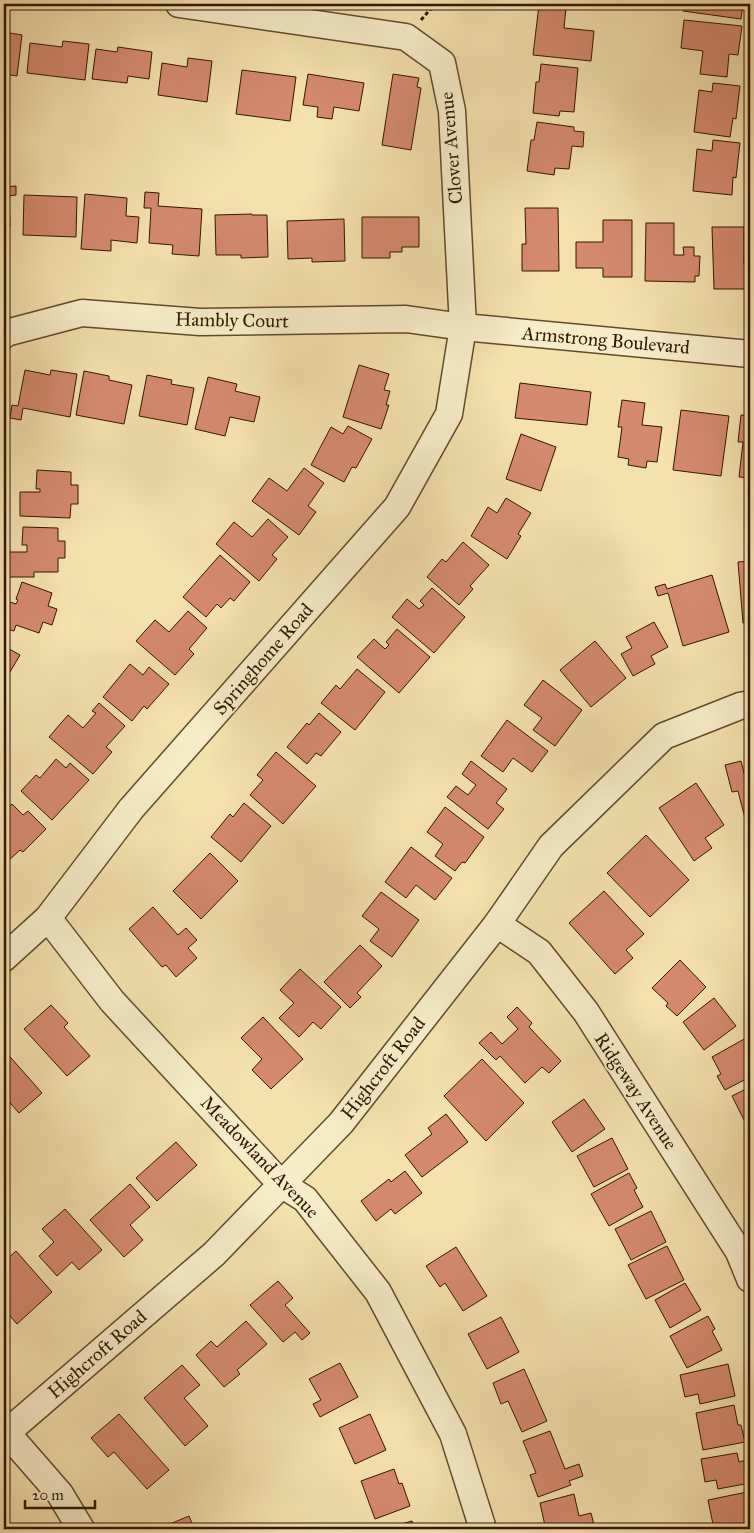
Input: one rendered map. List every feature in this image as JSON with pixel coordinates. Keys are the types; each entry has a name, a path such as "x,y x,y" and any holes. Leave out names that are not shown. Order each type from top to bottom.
{"street":[{"name":"Clover Avenue","path":"179,4 256,9 406,37 442,63 452,111 462,327"},
{"name":"Hambly Court","path":"4,335 82,314 200,322 406,319 462,327"},
{"name":"Armstrong Boulevard","path":"462,327 750,354"},
{"name":"Springhome Road","path":"4,958 48,918 131,809 397,507 449,414 462,327"},
{"name":"Highcroft Road","path":"5,1433 214,1254 341,1123 497,924 551,846 664,736 740,706 750,704"},
{"name":"Meadowland Avenue","path":"48,918 112,1001 281,1184 305,1199 378,1292 453,1434 483,1529"},
{"name":"Ridgeway Avenue","path":"497,924 539,952 586,1012 744,1252 750,1279"},
{"path":"5,1433 60,1494 81,1529"}],"building":[{"path":"684,4 743,4 741,19 683,11"},
{"path":"539,5 566,8 564,28 594,31 591,61 533,55"},
{"path":"684,20 742,26 738,55 729,54 727,77 700,74 703,51 681,48"},
{"path":"4,32 22,35 17,76 4,74"},
{"path":"63,41 89,44 85,80 27,73 30,43 62,47"},
{"path":"118,47 152,52 149,79 128,76 127,83 92,79 96,49 117,52"},
{"path":"188,58 212,61 207,102 158,95 162,63 187,67"},
{"path":"541,64 578,68 574,112 560,111 559,116 533,113 536,82 539,82"},
{"path":"242,70 296,77 290,121 236,114"},
{"path":"308,74 364,83 359,111 334,107 332,119 317,117 318,107 303,105"},
{"path":"393,74 419,78 417,87 421,88 411,150 382,145"},
{"path":"713,83 740,86 736,119 733,118 730,137 694,132 699,90 712,92"},
{"path":"537,122 574,127 574,131 584,132 583,147 572,146 569,169 555,168 554,175 527,171 531,140 534,140"},
{"path":"713,140 740,143 736,178 733,177 732,195 693,191 697,149 712,151"},
{"path":"16,186 16,195 9,196 10,226 4,227 4,187"},
{"path":"145,192 159,193 158,206 202,209 199,256 172,254 173,245 149,243 151,208 144,208"},
{"path":"85,194 127,198 126,216 139,217 137,243 111,240 111,251 81,249"},
{"path":"24,195 77,197 76,237 23,235"},
{"path":"525,208 558,208 559,271 522,271 522,244 526,244"},
{"path":"215,215 267,215 268,257 241,258 241,255 216,255"},
{"path":"362,217 419,217 419,247 402,247 402,252 390,252 390,258 362,258"},
{"path":"344,219 345,261 312,262 312,258 288,259 287,221"},
{"path":"603,220 632,220 632,277 603,277 603,268 576,268 576,242 603,242"},
{"path":"646,223 674,223 674,255 684,255 683,247 694,247 694,256 700,256 699,276 695,276 695,282 645,281"},
{"path":"712,227 744,227 744,264 747,264 747,289 714,289"},
{"path":"359,365 389,374 384,390 390,391 386,405 389,405 381,429 343,417"},
{"path":"25,370 50,375 51,370 77,374 70,417 23,408 21,420 10,418 12,405 18,406"},
{"path":"84,371 109,376 109,380 132,385 124,424 76,415"},
{"path":"147,375 172,380 171,384 194,388 187,425 139,416"},
{"path":"208,377 237,384 235,391 260,397 254,422 230,417 225,436 195,429"},
{"path":"520,383 591,392 587,425 515,418"},
{"path":"622,400 645,403 642,425 662,427 657,462 647,461 646,468 628,465 629,459 618,457 622,427 618,427"},
{"path":"681,410 729,416 721,476 673,470"},
{"path":"741,415 750,416 750,478 739,477 743,442 738,442"},
{"path":"348,426 372,439 356,468 352,467 344,482 311,465 331,427 343,434"},
{"path":"521,434 556,447 541,491 506,479"},
{"path":"304,468 324,483 308,506 316,512 299,535 252,501 269,478 287,491"},
{"path":"37,470 71,472 71,485 78,485 78,504 71,504 70,518 20,516 20,492 40,492 40,489 36,489"},
{"path":"506,498 531,513 518,534 521,536 507,559 471,536 488,507 497,513"},
{"path":"268,519 288,537 272,555 277,559 259,581 216,544 234,522 252,537"},
{"path":"23,527 58,528 58,541 65,541 65,558 58,558 58,572 34,572 34,577 8,577 8,552 27,552 27,545 22,545"},
{"path":"463,542 489,565 470,586 473,589 459,605 427,577 442,559 446,562"},
{"path":"220,555 250,582 234,601 230,598 221,608 217,604 206,617 183,597"},
{"path":"750,561 750,623 743,623 738,562"},
{"path":"712,575 729,632 683,646 668,593 658,596 655,587 665,584 667,589"},
{"path":"22,582 52,593 48,606 57,609 52,625 43,622 39,633 16,625 14,631 4,628 4,600 16,604"},
{"path":"432,588 465,617 434,653 392,617 407,599 419,609 424,605 420,601"},
{"path":"188,611 207,628 189,649 194,654 175,675 136,641 155,620 169,632"},
{"path":"654,622 668,647 651,656 655,664 633,676 621,654 632,648 626,637"},
{"path":"397,629 430,657 399,693 357,657 374,639 385,649 389,645 386,642"},
{"path":"595,641 626,678 591,707 560,670"},
{"path":"4,646 20,655 4,682"},
{"path":"130,664 143,675 149,667 169,684 147,709 144,706 132,721 103,697"},
{"path":"357,669 385,692 355,730 321,703 336,685 340,689"},
{"path":"543,680 582,710 555,746 533,730 542,718 524,705"},
{"path":"99,703 125,726 106,747 112,752 93,774 49,737 68,715 83,728 96,713 92,711"},
{"path":"319,713 341,732 321,756 316,753 307,764 287,747 307,723 309,725"},
{"path":"507,720 548,751 532,772 513,758 503,772 481,756"},
{"path":"276,752 316,786 283,824 250,795 263,780 257,775"},
{"path":"56,759 66,768 70,763 89,780 52,820 21,791 36,775 40,778"},
{"path":"471,761 507,789 496,803 504,809 488,829 447,797 456,786 468,795 476,785 462,774"},
{"path":"741,761 745,777 750,775 750,834 738,791 732,792 725,765"},
{"path":"696,783 724,825 705,838 712,848 694,861 659,808"},
{"path":"244,803 271,826 241,862 211,837 230,814 233,817"},
{"path":"12,804 23,815 28,811 46,829 23,852 20,850 7,862 4,858 4,813"},
{"path":"445,807 484,837 465,863 462,862 455,871 435,856 443,844 427,832"},
{"path":"646,835 689,880 650,917 607,873"},
{"path":"411,847 452,878 435,900 416,885 406,898 385,882"},
{"path":"210,853 238,881 201,919 173,891"},
{"path":"604,891 644,934 626,950 633,958 615,974 569,923"},
{"path":"381,892 419,920 392,957 370,941 379,929 362,916"},
{"path":"153,907 178,935 186,928 197,940 188,948 197,958 176,977 166,965 162,967 129,929"},
{"path":"360,945 382,966 357,993 361,997 350,1008 324,982"},
{"path":"680,960 706,987 677,1016 666,1006 668,1003 652,988"},
{"path":"300,969 341,1007 321,1029 313,1022 299,1037 279,1018 294,1003 280,990"},
{"path":"714,998 736,1026 704,1050 683,1022"},
{"path":"51,1005 68,1023 64,1027 90,1056 67,1076 24,1029"},
{"path":"517,1007 532,1023 529,1027 561,1061 549,1073 542,1067 525,1083 500,1056 496,1060 479,1043 491,1032 502,1044 518,1029 507,1017"},
{"path":"263,1017 303,1059 271,1089 252,1070 262,1059 241,1038"},
{"path":"746,1038 750,1045 750,1077 725,1090 717,1076 721,1074 712,1057"},
{"path":"4,1050 42,1093 19,1113 4,1096"},
{"path":"482,1059 524,1103 486,1141 444,1096"},
{"path":"750,1087 750,1127 748,1128 732,1096"},
{"path":"584,1099 605,1129 572,1152 552,1122"},
{"path":"446,1114 468,1142 422,1177 405,1155 432,1134 428,1128"},
{"path":"612,1138 628,1169 594,1187 577,1156"},
{"path":"176,1142 197,1165 157,1201 136,1178"},
{"path":"405,1171 422,1193 395,1214 391,1209 376,1221 361,1201 389,1179 391,1182"},
{"path":"629,1173 637,1188 634,1190 643,1207 609,1226 591,1194"},
{"path":"130,1184 150,1207 130,1225 143,1240 124,1257 90,1220"},
{"path":"65,1209 102,1250 79,1270 72,1262 57,1276 39,1256 54,1242 42,1229"},
{"path":"651,1211 666,1242 631,1260 615,1229"},
{"path":"667,1246 684,1280 646,1299 628,1265"},
{"path":"456,1247 487,1296 463,1311 445,1283 440,1287 426,1266"},
{"path":"16,1251 52,1292 17,1324 4,1309 4,1298 8,1294 4,1290 4,1262"},
{"path":"278,1281 293,1298 285,1305 310,1333 302,1340 295,1332 283,1342 250,1305"},
{"path":"685,1283 701,1310 670,1328 655,1300"},
{"path":"708,1316 715,1329 712,1331 722,1350 687,1368 670,1336"},
{"path":"501,1317 519,1352 487,1369 468,1334"},
{"path":"246,1321 267,1344 237,1370 240,1374 224,1387 196,1355 211,1341 217,1347"},
{"path":"340,1363 358,1397 320,1417 313,1404 321,1400 309,1379"},
{"path":"728,1364 735,1396 700,1404 698,1394 685,1397 680,1375"},
{"path":"182,1365 200,1385 184,1398 208,1426 185,1446 144,1398"},
{"path":"524,1369 547,1421 522,1432 508,1401 501,1404 493,1383"},
{"path":"734,1405 738,1425 741,1425 745,1442 703,1450 696,1413"},
{"path":"119,1414 169,1470 147,1489 114,1452 108,1457 91,1438"},
{"path":"370,1414 386,1450 355,1464 339,1428"},
{"path":"550,1431 565,1469 579,1464 583,1476 569,1481 571,1485 538,1497 530,1475 536,1473 523,1441"},
{"path":"737,1453 739,1462 746,1460 750,1483 718,1489 716,1480 705,1482 701,1459"},
{"path":"394,1469 399,1484 402,1483 410,1506 375,1519 361,1481"},
{"path":"747,1492 750,1508 750,1529 714,1529 708,1500"},
{"path":"574,1494 579,1516 591,1513 595,1529 553,1529 552,1524 545,1526 540,1503"},
{"path":"189,1516 194,1528 202,1524 205,1529 166,1529 165,1526"},
{"path":"412,1521 415,1529 384,1529"}]}
